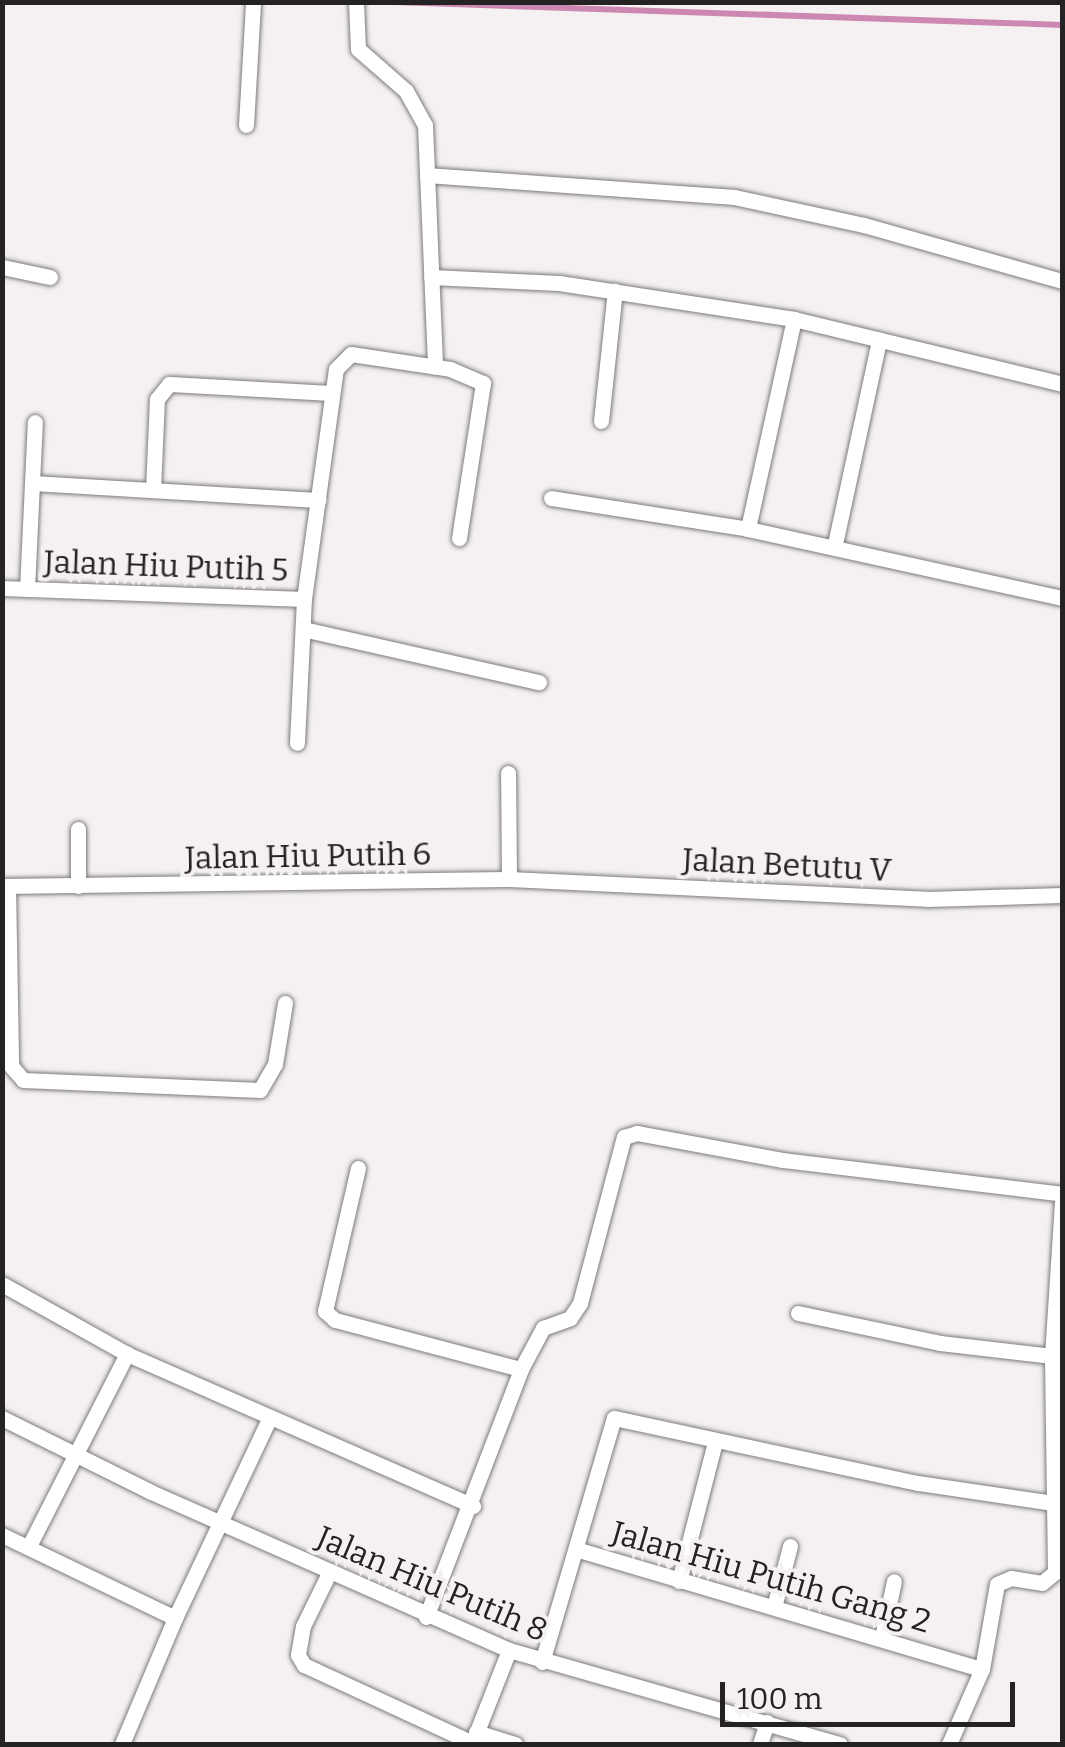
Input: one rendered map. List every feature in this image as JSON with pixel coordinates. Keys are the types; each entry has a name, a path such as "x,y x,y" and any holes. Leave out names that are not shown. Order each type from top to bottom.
{"street":[{"path":"246,124 254,2"},
{"path":"356,2 358,49 406,91 425,124 436,367"},
{"path":"427,175 734,197 864,225 1062,281"},
{"path":"2,267 50,276"},
{"path":"431,278 615,291 794,318 1062,384"},
{"path":"601,422 615,291"},
{"path":"748,529 794,318"},
{"path":"835,544 879,340"},
{"path":"304,599 336,370 351,354 436,367 483,383 460,538"},
{"path":"153,490 157,399 169,384 332,393"},
{"path":"27,588 35,422"},
{"path":"32,484 318,500"},
{"path":"551,498 835,544 1062,598"},
{"name":"Jalan Hiu Putih 5","path":"2,588 304,599 297,743"},
{"path":"302,630 539,682"},
{"path":"508,773 509,879"},
{"path":"78,829 78,886"},
{"name":"Jalan Hiu Putih 6","path":"5,886 509,879"},
{"name":"Jalan Betutu V","path":"509,879 927,899 1062,895"},
{"path":"5,886 12,1066 23,1080 260,1090 275,1064 285,1003"},
{"path":"426,1617 473,1506 522,1369 543,1328 570,1318 580,1303 621,1143 630,1134 783,1160 1062,1194"},
{"path":"358,1168 325,1311 335,1320 522,1369"},
{"path":"949,1744 982,1669 998,1584 1011,1578 1042,1583 1055,1572 1052,1356 1062,1204"},
{"path":"2,1284 127,1354 473,1506"},
{"path":"798,1313 940,1343 1052,1356"},
{"path":"30,1546 127,1354"},
{"path":"122,1744 175,1618 270,1417"},
{"name":"Jalan Hiu Putih 8","path":"2,1418 75,1456 426,1617 509,1650 840,1744"},
{"path":"542,1662 579,1550 614,1418 714,1442 1054,1503"},
{"path":"680,1582 714,1442"},
{"path":"2,1536 175,1618"},
{"path":"774,1607 790,1546"},
{"name":"Jalan Hiu Putih Gang 2","path":"579,1550 982,1669"},
{"path":"330,1571 303,1626 298,1655 304,1665 474,1740 516,1744"},
{"path":"882,1637 894,1581"},
{"path":"474,1740 509,1650"},
{"path":"760,1744 767,1722"}],"waterway":[{"path":"395,2 1062,25"}]}
